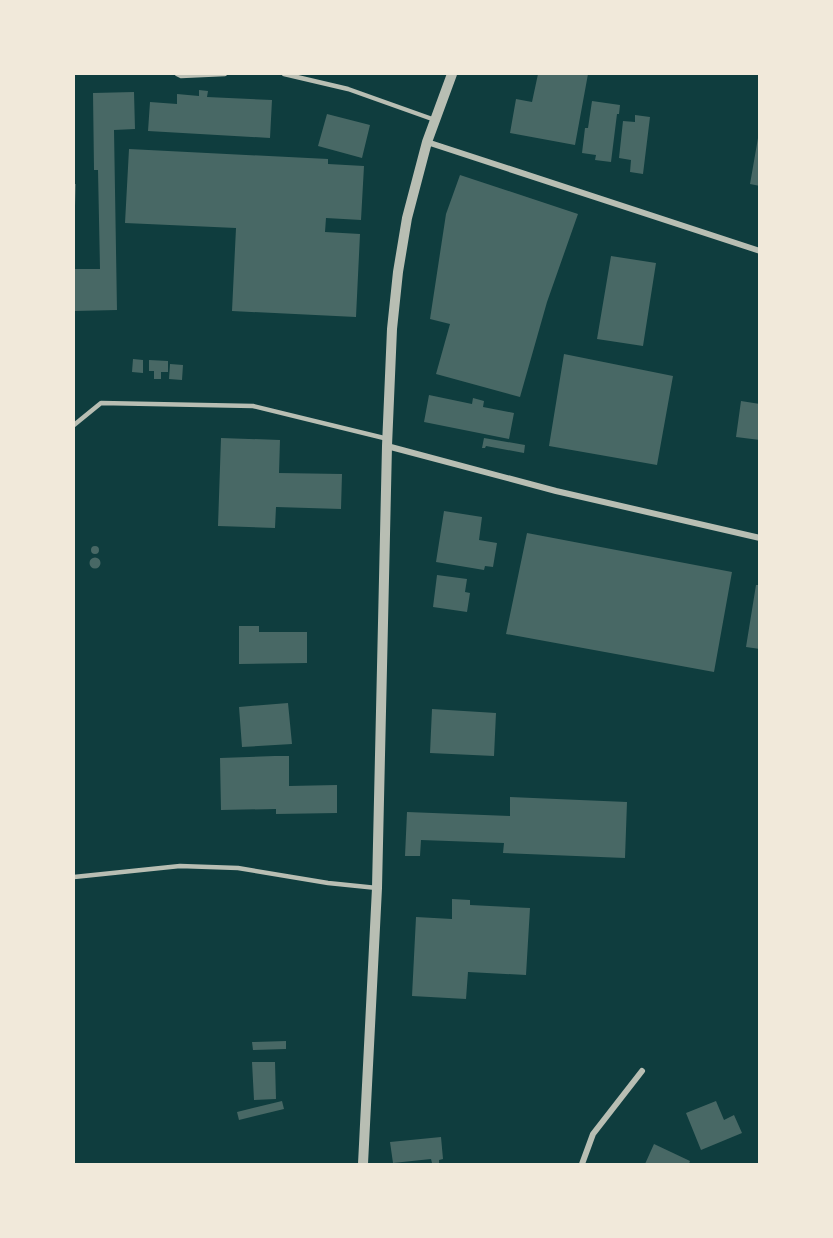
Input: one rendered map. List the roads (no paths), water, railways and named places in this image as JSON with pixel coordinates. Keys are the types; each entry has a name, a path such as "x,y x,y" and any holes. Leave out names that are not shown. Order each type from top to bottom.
{"street":[{"path":"363,1164 377,888 387,443 392,329 398,272 408,218 427,142 453,74"},
{"path":"427,142 759,251"},
{"path":"387,443 556,491 759,538"},
{"path":"582,1164 592,1134 642,1071"}],"lane":[{"path":"177,74 181,76 225,74"},
{"path":"284,74 348,89 435,120"},
{"path":"74,425 101,403 253,406 387,443"},
{"path":"74,877 180,866 238,868 328,884 377,888"}]}
